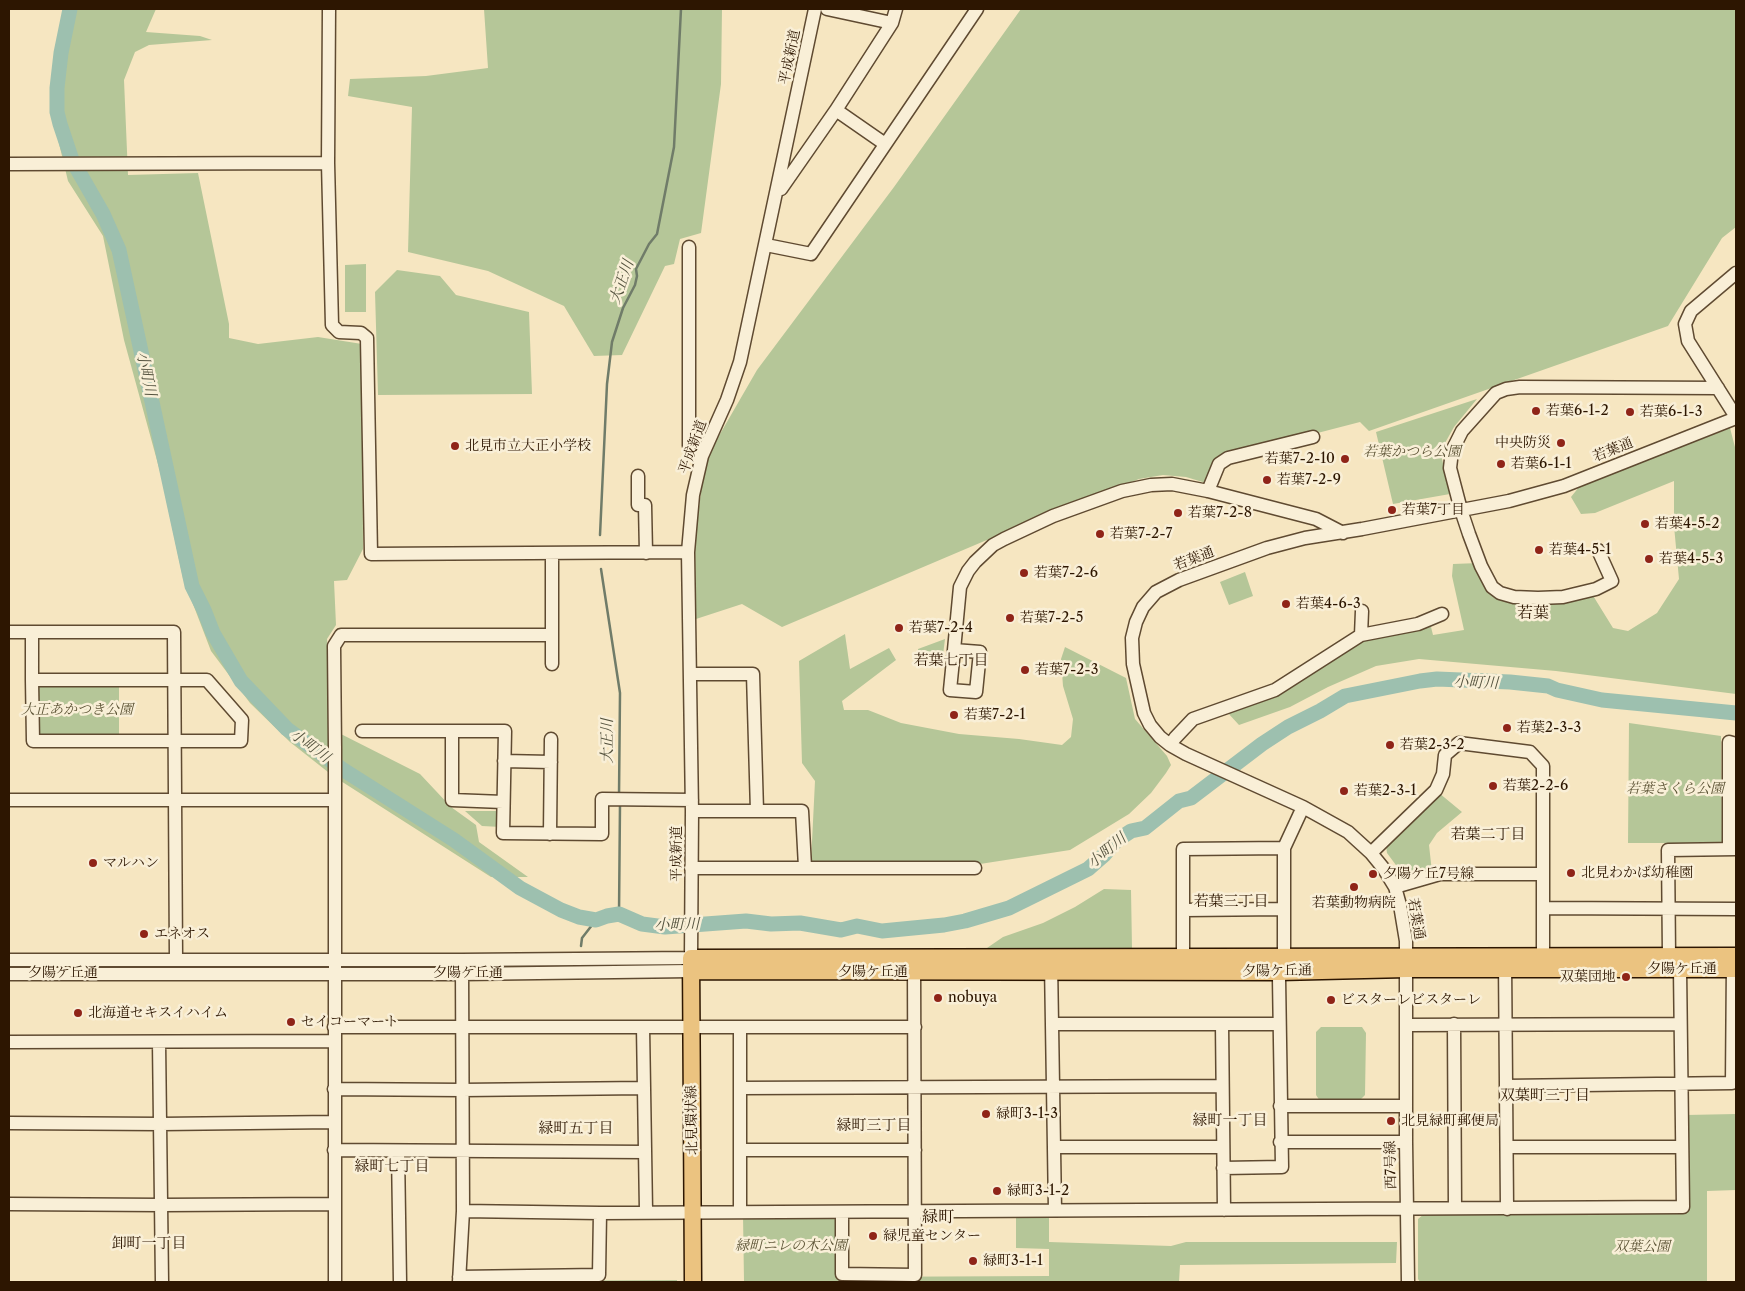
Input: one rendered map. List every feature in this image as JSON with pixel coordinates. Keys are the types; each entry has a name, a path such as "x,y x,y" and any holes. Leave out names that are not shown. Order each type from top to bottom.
{"main road":[{"name":"夕陽ケ丘通","path":"691,957 914,965 1543,962 1669,956 1735,963"},
{"name":"北見環状線","path":"691,957 693,1282"},
{"name":"夕陽ケ丘通","path":"1543,962 1680,969 1735,963"}],"street":[{"path":"329,9 328,163 332,325 339,332 361,333 367,338 371,554 688,552"},
{"name":"平成新道","path":"691,957 692,806 688,552 692,494 702,456 727,400 740,362 815,9"},
{"path":"828,9 892,23"},
{"path":"777,195 836,110 892,23 896,9"},
{"path":"766,245 811,254 977,9"},
{"path":"836,110 885,144"},
{"path":"9,164 328,163"},
{"path":"689,246 688,446 702,456"},
{"path":"1736,272 1691,310 1685,324 1688,341 1736,417"},
{"path":"1598,550 1612,581 1596,589 1563,597 1538,598 1514,597 1500,593 1492,587 1486,578 1461,510 1450,468 1452,452 1462,431 1496,393 1506,389 1718,388"},
{"name":"若葉通","path":"1406,963 1406,934 1395,886 1371,853 1348,832 1303,807 1170,745 1150,725 1144,714 1133,664 1132,638 1136,622 1143,607 1156,592 1179,580 1267,548 1305,538 1343,533 1509,500 1564,486 1736,417"},
{"path":"1208,491 1218,464 1228,458 1313,437"},
{"path":"638,476 638,506 644,505 646,553"},
{"path":"954,650 962,582 975,562 993,545 1053,516 1132,488 1172,484 1208,491 1316,519 1343,533"},
{"path":"552,554 552,664"},
{"path":"1361,635 1362,611"},
{"path":"1170,745 1193,719 1276,690 1361,635 1418,624 1442,614"},
{"path":"9,632 174,632 176,960"},
{"path":"32,632 32,680 32,741 241,741 242,720 208,680 32,680"},
{"path":"335,1282 334,646 341,635 552,635"},
{"path":"690,674 753,674 757,811"},
{"path":"362,731 505,732 503,833 602,834 602,800 628,800 757,811 802,811 805,867"},
{"path":"452,731 452,800 503,802"},
{"path":"550,834 551,739"},
{"path":"463,1211 600,1213 646,1211 915,1212 1683,1207 1680,969 1669,956 1668,850 1732,849 1729,742 1736,744"},
{"path":"1371,853 1436,790 1443,774 1445,755 1459,743 1530,752 1543,766 1543,962"},
{"path":"504,760 551,762"},
{"path":"9,800 335,800"},
{"path":"1223,1168 1282,1167 1280,1142 1280,1024 1284,848 1303,807"},
{"path":"1183,964 1183,849 1284,848"},
{"path":"692,868 975,868"},
{"path":"1395,886 1440,874 1542,874"},
{"path":"1543,908 1736,909"},
{"path":"1184,910 1283,909"},
{"name":"夕陽ケ丘通","path":"9,960 176,960 336,966 462,974 691,957"},
{"name":"夕陽ケ丘通","path":"9,974 336,966 462,960 691,957"},
{"path":"462,960 463,1211 459,1280 599,1275 600,1213"},
{"path":"1505,962 1504,1024 1507,1209"},
{"name":"西7号線","path":"1406,963 1408,1282"},
{"path":"1506,1086 1732,1084 1735,963"},
{"path":"842,1212 842,1274 915,1275 914,965"},
{"path":"1051,965 1055,1210"},
{"path":"1052,1024 1280,1024"},
{"path":"1222,1024 1224,1210"},
{"path":"1454,1024 1454,1208"},
{"path":"1407,1025 1680,1024"},
{"path":"334,1027 740,1028 915,1026"},
{"path":"643,1027 646,1211"},
{"path":"740,1028 740,1211"},
{"path":"9,1042 334,1041"},
{"path":"159,1042 162,1282"},
{"path":"740,1088 1222,1086"},
{"path":"334,1089 644,1088"},
{"path":"1280,1106 1406,1106"},
{"path":"9,1124 334,1122"},
{"path":"1280,1142 1406,1142"},
{"path":"1054,1147 1223,1146"},
{"path":"1507,1147 1681,1146"},
{"path":"334,1150 645,1152"},
{"path":"740,1150 915,1150"},
{"path":"398,1151 400,1282"},
{"path":"9,1204 335,1204"}],"green space":[{"path":"63,9 156,9 146,32 200,36 212,40 149,45 135,52 124,80 128,175 198,173 229,324 229,338 258,344 318,337 362,344 363,549 347,580 334,581 336,625 327,639 331,729 420,774 451,807 476,825 479,842 528,877 491,877 333,776 290,742 250,703 211,651 183,578 161,475 124,340 103,236 68,181 51,110"},
{"path":"484,9 722,9 721,84 701,233 680,239 674,264 665,266 622,355 594,356 564,306 488,271 408,252 412,107 348,96 350,79 426,76 488,68"},
{"path":"1021,9 1736,9 1736,227 1722,238 1668,326 1369,431 1360,422 1217,459 1206,483 1186,477 1163,475 1139,479 1008,531 782,627 742,604 696,619 695,539 705,460 757,370 894,187"},
{"path":"366,264 366,312 345,312 345,265"},
{"path":"397,270 440,276 456,295 529,312 532,394 378,395 375,292"},
{"name":"若葉かつら公園","path":"1477,399 1454,427 1445,443 1442,459 1450,494 1393,504 1376,432"},
{"path":"1730,428 1736,451 1736,694 1556,671 1419,659 1376,666 1328,687 1290,707 1239,725 1227,712 1364,636 1401,629 1431,627 1433,635 1464,630 1452,576 1453,564 1479,563 1510,601 1536,604 1565,603 1592,594 1613,628 1628,631 1657,613 1679,579 1674,526 1674,481 1595,513 1581,514 1571,497 1579,487"},
{"path":"1245,572 1253,596 1229,605 1220,582"},
{"path":"845,634 850,669 889,648 896,660 842,701 844,710 868,710 901,723 959,734 1062,745 1071,737 1073,719 1063,686 1061,659 1065,647 1126,678 1135,719 1167,756 1171,765 1151,793 1129,814 1070,850 980,864 811,862 815,781 802,763 799,661"},
{"path":"945,639 942,663 918,660 918,649"},
{"name":"大正あかつき公園","path":"39,684 119,684 119,737 38,737 35,688"},
{"name":"若葉さくら公園","path":"1629,723 1721,736 1722,843 1628,843"},
{"path":"1439,793 1462,812 1437,833 1429,845 1432,872 1404,876 1387,853 1386,845"},
{"path":"465,811 501,811 501,827 482,826"},
{"path":"1104,889 1131,890 1132,948 987,948 1003,937 1043,923 1075,907"},
{"path":"1321,1027 1362,1027 1366,1033 1365,1095 1359,1101 1320,1101 1316,1095 1316,1032"},
{"name":"双葉公園","path":"1736,1114 1736,1190 1707,1191 1707,1282 1420,1282 1418,1279 1418,1219 1424,1214 1687,1211 1686,1115"},
{"name":"緑町ニレの木公園","path":"743,1215 838,1215 837,1277 1049,1276 1049,1249 1016,1248 1016,1215 1049,1215 1049,1242 1171,1246 1186,1242 1397,1242 1396,1263 1180,1265 1179,1282 702,1282 744,1281"},
{"path":"677,1280 677,1282 467,1282 467,1281"}],"waterway":[{"name":"小町川","path":"70,9 61,53 57,88 57,112 72,160 103,214 119,250 192,586 213,633 241,681 287,729 342,769 454,840 520,888 561,910 579,917 596,920 619,914 642,924 665,927 746,921 771,924 800,923 841,930 857,926 882,931 965,921 1009,908 1088,869 1116,841 1131,831 1145,828 1179,801 1191,798 1262,744 1288,727 1345,696 1420,681 1437,679 1510,682 1548,686 1557,690 1602,700 1736,713"},
{"name":"大正川","path":"600,535 607,384 612,342 623,308 635,285 636,269 649,244 657,234 674,147 681,9"},
{"name":"大正川","path":"601,569 620,693 619,796"},
{"name":"大正川","path":"619,914 620,804"},
{"path":"581,946 582,938 596,920"}],"place":[{"name":"若葉6-1-2","path":"1536,411"},
{"name":"若葉6-1-3","path":"1630,412"},
{"name":"中央防災","path":"1561,443"},
{"name":"北見市立大正小学校","path":"455,446"},
{"name":"若葉7-2-10","path":"1345,459"},
{"name":"若葉6-1-1","path":"1501,464"},
{"name":"若葉7-2-9","path":"1267,480"},
{"name":"若葉7丁目","path":"1392,510"},
{"name":"若葉7-2-8","path":"1178,513"},
{"name":"若葉4-5-2","path":"1645,524"},
{"name":"若葉7-2-7","path":"1100,534"},
{"name":"若葉4-5-1","path":"1539,550"},
{"name":"若葉4-5-3","path":"1649,559"},
{"name":"若葉7-2-6","path":"1024,573"},
{"name":"若葉4-6-3","path":"1286,604"},
{"name":"若葉7-2-5","path":"1010,618"},
{"name":"若葉7-2-4","path":"899,628"},
{"name":"若葉7-2-3","path":"1025,670"},
{"name":"若葉7-2-1","path":"954,715"},
{"name":"若葉2-3-3","path":"1507,728"},
{"name":"若葉2-3-2","path":"1390,745"},
{"name":"若葉2-2-6","path":"1493,786"},
{"name":"若葉2-3-1","path":"1344,791"},
{"name":"マルハン","path":"93,863"},
{"name":"北見わかば幼稚園","path":"1571,873"},
{"name":"夕陽ケ丘7号線","path":"1373,874"},
{"name":"若葉動物病院","path":"1354,887"},
{"name":"エネオス","path":"144,934"},
{"name":"双葉団地","path":"1626,977"},
{"name":"nobuya","path":"938,998"},
{"name":"ビスターレビスターレ","path":"1331,1000"},
{"name":"北海道セキスイハイム","path":"78,1013"},
{"name":"セイコーマート","path":"291,1022"},
{"name":"緑町3-1-3","path":"986,1114"},
{"name":"北見緑町郵便局","path":"1391,1121"},
{"name":"緑町3-1-2","path":"997,1191"},
{"name":"緑児童センター","path":"873,1236"},
{"name":"緑町3-1-1","path":"973,1261"}],"district":[{"name":"若葉","path":"1533,613"},
{"name":"若葉七丁目","path":"951,661"},
{"name":"若葉二丁目","path":"1488,835"},
{"name":"若葉三丁目","path":"1231,902"},
{"name":"双葉町三丁目","path":"1545,1096"},
{"name":"緑町一丁目","path":"1230,1121"},
{"name":"緑町三丁目","path":"874,1126"},
{"name":"緑町五丁目","path":"576,1129"},
{"name":"緑町七丁目","path":"392,1167"},
{"name":"緑町","path":"938,1217"},
{"name":"卸町一丁目","path":"149,1244"}]}
